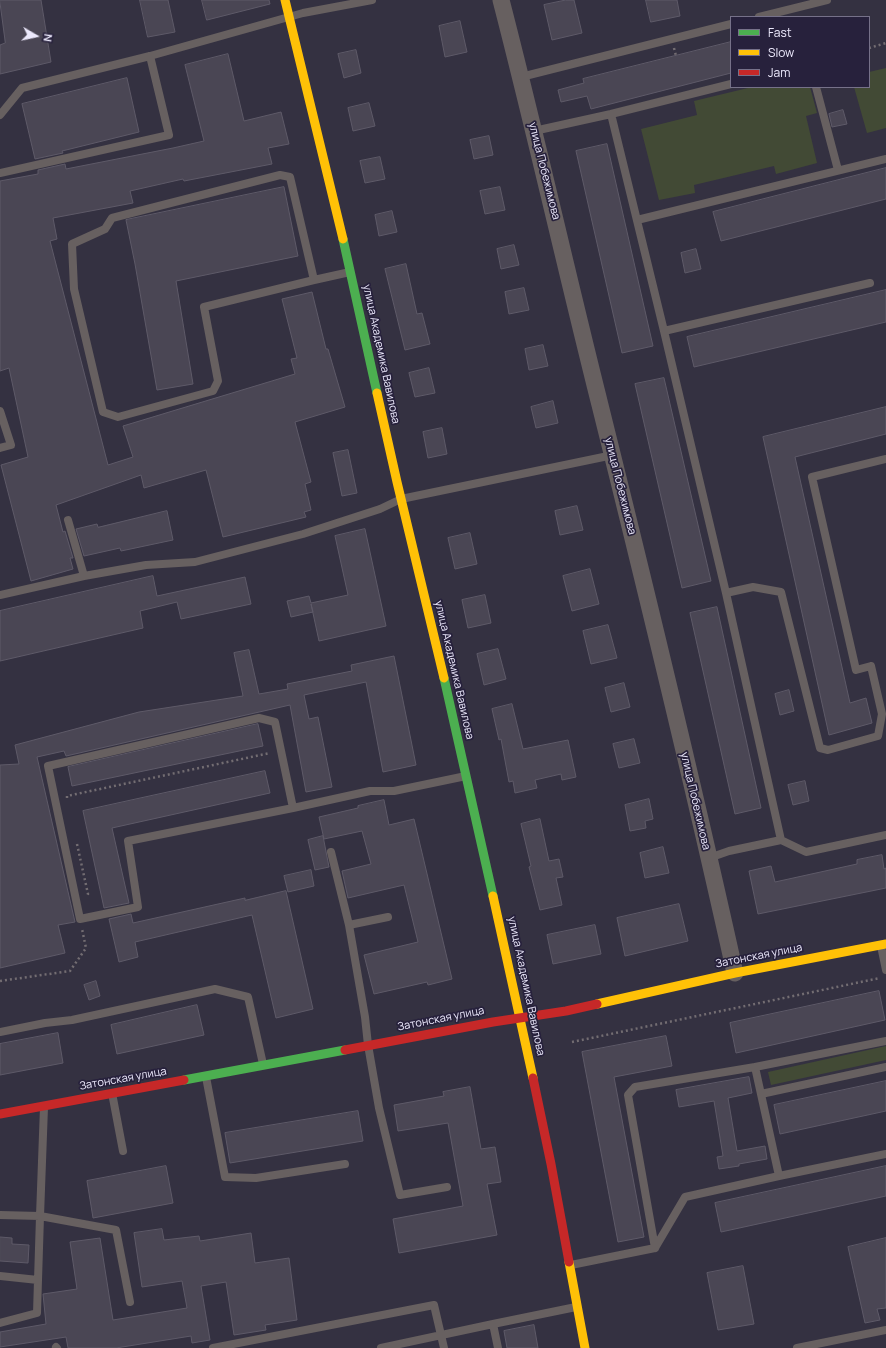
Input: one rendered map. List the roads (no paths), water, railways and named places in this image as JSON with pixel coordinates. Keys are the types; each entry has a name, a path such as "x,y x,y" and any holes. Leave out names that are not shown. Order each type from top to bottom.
{"street":[{"name":"улица Академика Вавилова","path":"285,0 351,272 521,1018 551,1164 585,1348"},
{"name":"улица Побежимова","path":"501,0 613,455 735,973"},
{"name":"Затонская улица","path":"0,1114 368,1045 566,1011 735,973 883,944"}],"lane":[{"path":"0,115 22,88 150,56 289,16 372,0"},
{"path":"763,16 827,0"},
{"path":"521,77 730,24"},
{"path":"0,173 169,135 150,56"},
{"path":"534,131 611,114 730,84"},
{"path":"816,88 838,170"},
{"path":"611,114 726,593 781,840"},
{"path":"637,220 886,159"},
{"path":"314,280 290,177 280,175 112,218 105,230 72,244 74,289 103,412 118,418 213,391 218,381 204,307 351,272"},
{"path":"664,331 870,283"},
{"path":"0,411 11,444 0,448"},
{"path":"0,595 84,576 146,565 195,562 303,534 380,509 402,499 613,455"},
{"path":"726,593 753,587 781,592 820,748 828,750 878,736 884,713 871,666 856,670 812,477 886,459"},
{"path":"68,520 84,576"},
{"path":"292,808 275,722 260,718 48,766 80,919 138,907 128,841 292,808 370,791 394,791 467,776"},
{"path":"709,858 730,851 781,840 806,852 886,835"},
{"path":"331,852 349,925 366,1017 368,1045 379,1108 400,1195 448,1187"},
{"path":"349,925 388,917"},
{"path":"883,944 886,970"},
{"path":"0,1032 45,1023 72,1020 215,989 248,998 263,1065"},
{"path":"655,1248 628,1095 635,1087 756,1067 886,1041"},
{"path":"756,1067 780,1176"},
{"path":"761,1094 886,1067"},
{"path":"206,1076 225,1178 256,1178 345,1164"},
{"path":"112,1092 123,1151"},
{"path":"0,1323 37,1313 44,1105"},
{"path":"569,1265 655,1248 685,1197 886,1154"},
{"path":"0,1215 40,1216 116,1230 130,1302"},
{"path":"0,1276 38,1280"},
{"path":"213,1348 434,1305 444,1348"},
{"path":"380,1348 577,1307"},
{"path":"493,1324 498,1348"},
{"path":"797,1348 886,1330"}]}
